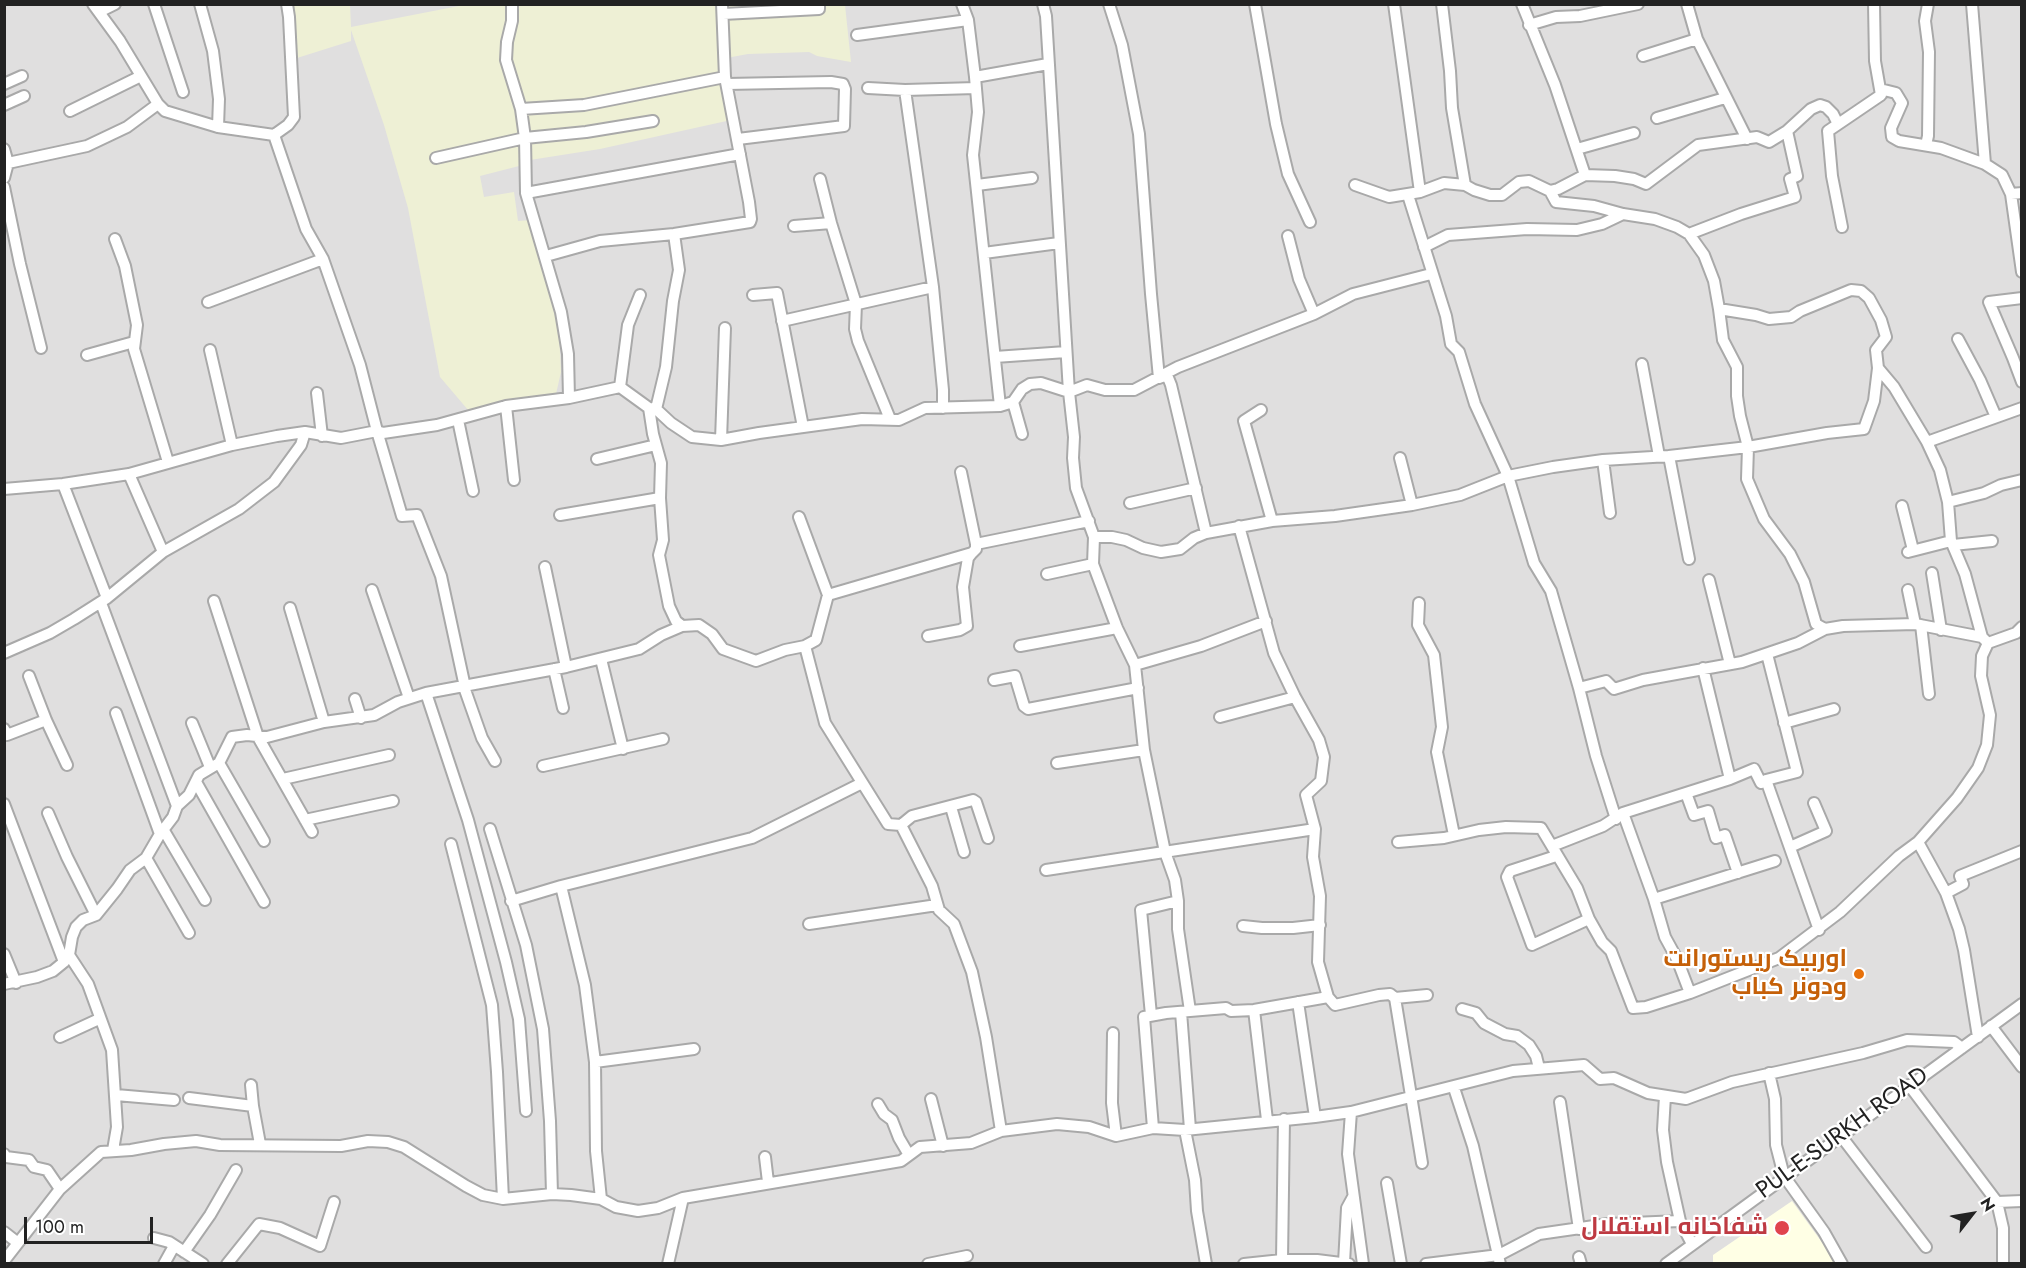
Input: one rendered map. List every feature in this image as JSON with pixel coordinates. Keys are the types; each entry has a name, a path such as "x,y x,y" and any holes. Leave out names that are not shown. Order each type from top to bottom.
{"street":[{"path":"115,4 96,8 120,41 158,104 165,111 218,127 274,135 288,125 294,117 287,4"},
{"path":"154,4 183,92"},
{"path":"200,4 213,51 219,99 218,127"},
{"path":"512,4 512,21 506,60 521,109 525,138 526,193 561,312 568,354 569,398"},
{"path":"546,256 600,241 674,234 750,222 738,139 726,81 722,9 819,9 819,4"},
{"path":"962,4 968,20 976,82 978,112 973,154 1000,406"},
{"path":"1044,4 1076,488 1094,537 1093,564 1116,628 1136,665 1144,750 1165,852 1175,880 1186,1011 1187,1130 1206,1263"},
{"path":"1109,4 1122,45 1139,134 1150,294 1159,378"},
{"path":"1255,4 1278,134 1288,174 1310,222"},
{"path":"1394,4 1420,192"},
{"path":"1442,4 1452,108 1465,185"},
{"path":"1522,4 1556,85 1585,175"},
{"path":"1529,25 1556,17 1580,16 1638,4"},
{"path":"1687,4 1697,39 1747,139"},
{"path":"1842,228 1832,176 1828,131 1881,95 1875,60 1874,4"},
{"path":"1926,146 1929,52 1925,21 1928,4"},
{"path":"1972,4 1985,164"},
{"path":"857,35 968,20"},
{"path":"1643,56 1697,39"},
{"path":"868,88 905,90 976,82 1048,64"},
{"path":"4,84 22,76"},
{"path":"70,111 141,76"},
{"path":"521,109 584,105 726,81 843,84 845,89 844,126 738,139"},
{"path":"1880,89 1896,93 1902,103 1891,129 1892,137 1899,141 1941,148 1985,164 2002,175 2006,187 2016,193 2022,272"},
{"path":"905,90 933,287 943,408"},
{"path":"4,105 24,96"},
{"path":"1657,118 1725,98"},
{"path":"8,163 87,146 127,127 158,104"},
{"path":"1355,185 1389,197 1420,192 1444,183 1465,185 1490,195 1502,195 1519,182 1529,182 1550,191 1585,175 1615,176 1634,179 1646,184 1698,145 1757,137 1769,142 1786,131 1811,109 1820,105 1833,114 1838,124"},
{"path":"436,158 525,138 586,132 653,121"},
{"path":"1689,234 1741,214 1795,198 1790,179 1797,176 1786,131"},
{"path":"1576,149 1634,133"},
{"path":"274,135 306,230 323,259 360,364 402,516 417,515 441,576 465,687 482,738 495,761"},
{"path":"4,149 8,163 4,178"},
{"path":"526,193 740,154"},
{"path":"976,185 1032,178"},
{"path":"820,179 856,304 855,329 858,341 890,419"},
{"path":"4,187 41,348"},
{"path":"1550,191 1556,202 1594,206 1654,219 1677,227 1689,234 1704,255 1713,281 1723,340 1737,367 1737,396 1748,447 1747,479 1764,519 1790,554 1804,582 1816,624 1825,629"},
{"path":"1408,195 1446,316 1451,344 1459,352 1475,404 1508,476 1534,563 1551,591 1596,756 1654,899 1665,937 1677,959 1690,993"},
{"path":"1424,247 1448,235 1527,229 1577,230 1602,224 1623,214"},
{"path":"794,226 831,223"},
{"path":"674,234 679,270 673,301 666,367 652,408 656,445 661,462 660,498 663,540 659,555 662,579 669,606 676,621 682,626"},
{"path":"1288,236 1299,279 1314,314"},
{"path":"115,239 125,266 137,325 134,342 168,462"},
{"path":"984,253 1059,243"},
{"path":"208,302 323,259"},
{"path":"4,489 63,484 129,474 232,445 305,432 340,438 377,430 383,433 437,425 506,406 569,398 620,387 692,437 721,440 862,419 899,420 926,408 1000,406 1013,402 1022,389 1030,384 1041,382 1069,392 1087,385 1105,390 1134,390 1178,367 1314,314 1353,294 1431,274"},
{"path":"782,321 933,287"},
{"path":"1094,537 1126,540 1143,548 1161,552 1180,549 1194,538 1206,533 1239,526 1412,505 1460,495 1508,476 1603,460 1748,447 1864,429 1874,401 1878,368 1876,350 1886,336 1881,320 1869,298 1862,291 1851,290 1791,317 1769,319 1719,309"},
{"path":"753,295 777,293 803,427"},
{"path":"620,387 628,325 640,295"},
{"path":"2022,298 1989,302 2022,382"},
{"path":"721,440 724,328"},
{"path":"1958,339 1980,380 1996,417"},
{"path":"87,355 134,342"},
{"path":"210,350 232,445"},
{"path":"994,357 1066,352"},
{"path":"1642,364 1689,559"},
{"path":"1398,842 1444,838 1506,827 1541,828 1577,888 1589,919 1602,942 1611,951 1633,1008 1646,1007 1690,993 1779,958 1819,930 1899,856 1918,842 1957,798 1978,768 1987,745 1990,715 1981,676 1985,640 1965,574 1952,543 1948,502 1940,470 1927,442 1894,387 1878,368"},
{"path":"1159,378 1167,375 1171,385 1206,533"},
{"path":"317,393 322,436"},
{"path":"1013,402 1022,434"},
{"path":"506,406 514,480"},
{"path":"1927,442 2022,408"},
{"path":"1261,410 1244,421 1272,522"},
{"path":"458,420 472,491"},
{"path":"4,653 50,633 104,601 162,552 239,509 274,482 301,445 305,432"},
{"path":"597,459 656,445"},
{"path":"1400,458 1412,505"},
{"path":"1603,460 1610,513"},
{"path":"928,636 960,630 967,626 963,587 968,558 974,549 962,472"},
{"path":"129,474 162,552"},
{"path":"1948,502 1984,493 2001,484 2022,480"},
{"path":"63,484 177,806"},
{"path":"1130,503 1196,488"},
{"path":"560,515 660,498"},
{"path":"1902,506 1911,551 1952,543 1992,541"},
{"path":"4,954 10,984 53,971 66,959 76,927 83,920 96,915 130,870 146,858 177,806 189,795 199,775 215,765 232,737 247,735 267,737 324,722 374,715 409,698 426,693 566,667 639,649 661,635 682,626 699,625 712,634 723,649 756,661 785,650 806,646 816,640 828,595 799,517"},
{"path":"828,595 974,549 1089,521"},
{"path":"1239,526 1274,653 1319,740 1324,757 1321,781 1306,795 1315,829 1313,857 1320,896 1318,962 1328,997 1335,1005 1379,995 1390,994 1395,998 1422,1163"},
{"path":"1047,574 1093,564"},
{"path":"545,567 566,667"},
{"path":"1932,573 1941,630"},
{"path":"1709,580 1730,664"},
{"path":"372,590 409,698"},
{"path":"1908,590 1918,624 1929,694"},
{"path":"214,601 258,737 312,832"},
{"path":"1419,603 1418,625 1434,655 1437,673 1442,727 1437,752 1454,835"},
{"path":"290,608 324,722"},
{"path":"1136,665 1201,646 1266,621"},
{"path":"1579,688 1606,681 1614,689 1643,680 1730,664 1798,643 1825,629 1843,626 1918,624 1985,640 2016,633 2022,627"},
{"path":"1020,646 1116,628"},
{"path":"806,646 825,723 888,824 901,825 912,816 975,801 988,838"},
{"path":"1589,919 1532,945 1507,876 1510,871 1620,816 1754,769 1761,783 1797,772 1767,654"},
{"path":"601,659 623,749"},
{"path":"1703,668 1730,779"},
{"path":"554,669 562,708"},
{"path":"994,680 1015,675 1024,706 1028,709 1138,688"},
{"path":"29,676 67,765"},
{"path":"426,693 468,820 506,962 519,1019 526,1111"},
{"path":"1220,717 1295,697"},
{"path":"355,699 361,718"},
{"path":"1784,723 1834,709"},
{"path":"116,713 161,832 205,900"},
{"path":"4,729 8,735 46,720"},
{"path":"192,723 215,765 264,841"},
{"path":"543,766 663,739"},
{"path":"1057,763 1144,750"},
{"path":"283,779 389,755"},
{"path":"1766,780 1819,930"},
{"path":"196,782 264,902"},
{"path":"511,901 561,886 752,838 862,783"},
{"path":"1686,793 1694,815 1708,811 1716,838 1725,835 1738,873"},
{"path":"306,820 393,801"},
{"path":"1790,847 1826,831 1814,803"},
{"path":"4,804 66,959 88,984 112,1050 117,1127 113,1150"},
{"path":"951,807 964,852"},
{"path":"48,813 96,915"},
{"path":"901,825 932,886 939,910 954,924 972,972 986,1037 1001,1131"},
{"path":"490,829 526,945 543,1029 550,1121 552,1194"},
{"path":"1046,870 1315,829"},
{"path":"1918,842 1946,892 1964,950 1978,1036"},
{"path":"451,844 492,1005 503,1199"},
{"path":"1946,892 1963,884 1960,876 2022,851"},
{"path":"146,858 189,933"},
{"path":"1654,899 1775,861"},
{"path":"561,886 585,985 595,1062 596,1151 601,1200"},
{"path":"1151,1015 1141,910 1178,901"},
{"path":"810,924 937,905"},
{"path":"1243,926 1293,928 1320,925"},
{"path":"1395,998 1428,995"},
{"path":"1153,1128 1144,1017 1226,1008 1231,1011 1254,1010 1328,997"},
{"path":"1298,1002 1315,1117"},
{"name":"PUL-E-SURKH ROAD","path":"1666,1263 2022,1004"},
{"path":"1462,1009 1476,1013 1484,1023 1505,1034 1517,1036 1536,1056 1539,1068"},
{"path":"1254,1010 1267,1120"},
{"path":"60,1037 99,1019"},
{"path":"1991,1026 2022,1067"},
{"path":"1113,1033 1112,1103 1116,1136"},
{"path":"4,1261 60,1190 101,1152 164,1144 196,1141 220,1145 341,1146 368,1141 388,1142 405,1148 483,1195 503,1199 552,1194 601,1200 616,1207 638,1211 658,1208 683,1198 901,1161 920,1147 971,1143 1001,1131 1057,1124 1089,1127 1116,1136 1153,1128 1187,1130 1267,1120 1315,1117 1350,1112 1454,1088 1513,1071 1584,1065 1600,1079 1614,1078 1648,1093 1686,1099 1732,1082 1863,1053 1907,1040 1954,1042 1962,1048"},
{"path":"595,1062 694,1049"},
{"path":"1768,1073 1775,1099 1776,1145 1784,1176 1824,1232 1842,1263"},
{"path":"251,1085 260,1144"},
{"path":"1910,1085 1996,1202 2003,1228 2003,1263"},
{"path":"1454,1088 1473,1146 1500,1259"},
{"path":"116,1095 174,1100"},
{"path":"1665,1096 1663,1130 1667,1162 1680,1221 1692,1244"},
{"path":"189,1098 253,1106"},
{"path":"931,1099 943,1146"},
{"path":"1560,1102 1579,1229"},
{"path":"878,1104 884,1114 892,1120 909,1155"},
{"path":"1350,1112 1348,1154 1363,1263"},
{"path":"1282,1260 1284,1119"},
{"path":"1841,1136 1926,1247"},
{"path":"4,1154 6,1157 29,1160 34,1167 47,1170 60,1190"},
{"path":"765,1157 768,1182"},
{"path":"164,1263 210,1215 236,1170"},
{"path":"1386,1183 1401,1263"},
{"path":"1344,1263 1347,1208 1353,1197"},
{"path":"668,1263 683,1198"},
{"path":"227,1263 259,1224 280,1228 320,1246 334,1202"},
{"path":"1996,1202 2022,1202"},
{"path":"1425,1263 1500,1259 1539,1234 1608,1224 1680,1221"},
{"path":"4,1233 18,1243"},
{"path":"154,1238 169,1242 203,1263"},
{"path":"928,1263 967,1256"},
{"path":"1248,1263 1282,1260 1349,1263"}],"shaded area":[{"path":"5,5 2021,5 2021,1263 5,1263"},
{"path":"282,5 350,5 351,27 464,5 506,5 506,19 501,43 524,135 519,166 480,176 484,197 514,192 518,221 531,220 559,332 561,372 556,394 503,400 474,417 440,377 408,208 384,125 351,30 351,41 297,58"},
{"path":"510,5 845,5 851,62 817,56 809,52 748,54 721,59 731,120 600,149 530,160 528,117 522,93 511,76"},
{"name":"شفاخانه استقلال","path":"1792,1201 1837,1263 1713,1264 1713,1255"}],"place":[{"name":"اوربیک ریستورانت ودونر کباب","path":"1859,974"},
{"name":"شفاخانه استقلال","path":"1782,1228"}]}
